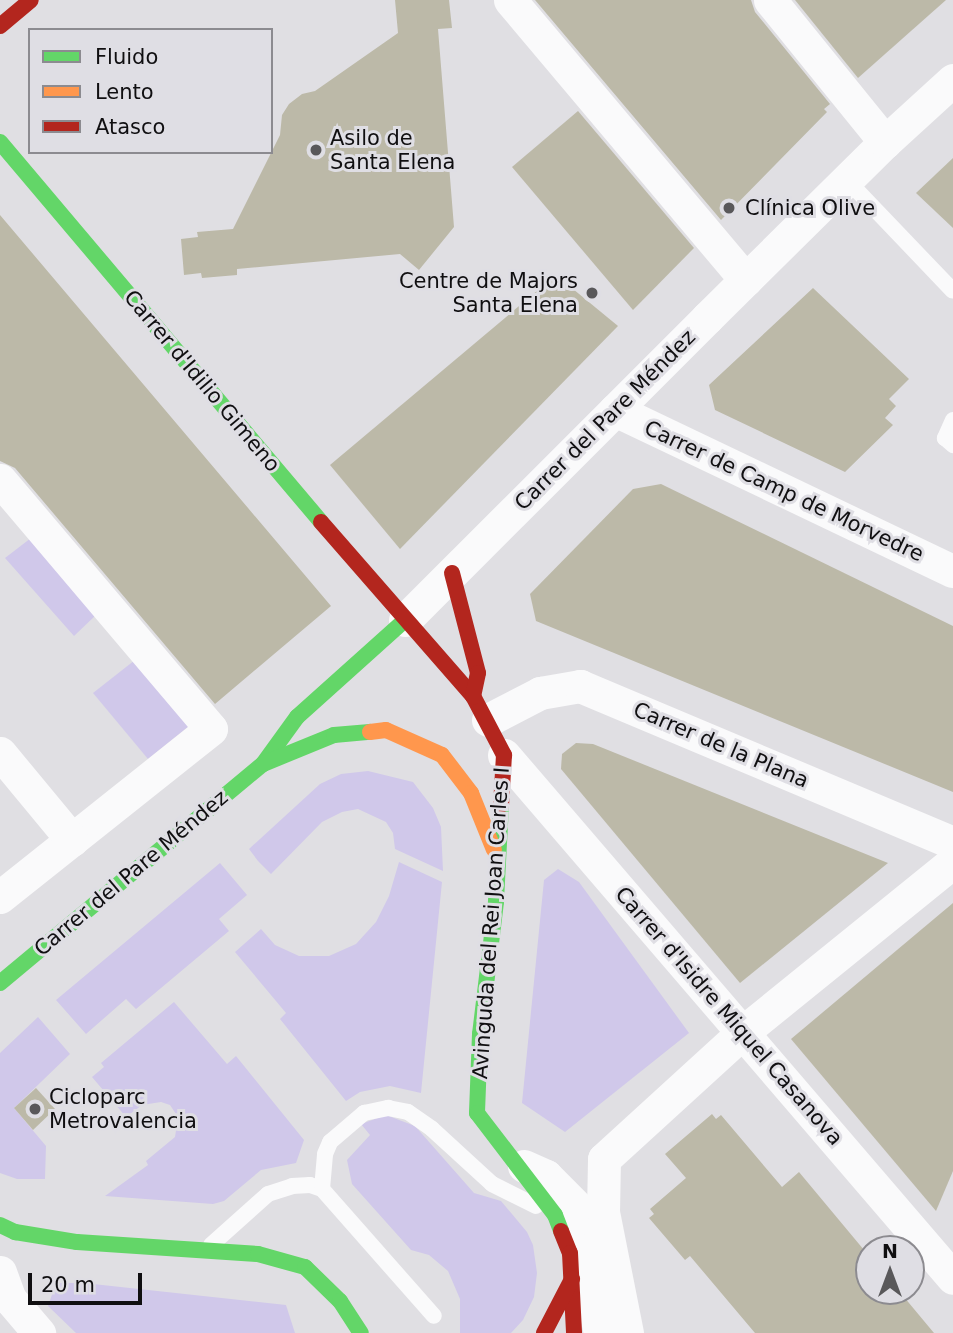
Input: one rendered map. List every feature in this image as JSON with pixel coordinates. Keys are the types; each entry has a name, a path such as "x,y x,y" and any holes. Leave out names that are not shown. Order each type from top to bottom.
{"street":[{"path":"0,26 32,0"},
{"path":"510,0 746,279"},
{"path":"770,0 885,142"},
{"name":"Carrer del Pare Méndez","path":"263,764 276,742 297,717 405,620 885,142 947,96"},
{"name":"Carrer d'Idilio Gimeno","path":"0,142 405,620"},
{"name":"Carrer de Camp de Morvedre","path":"615,410 953,571"},
{"path":"0,480 211,729 0,897"},
{"path":"452,573 478,673 481,708"},
{"name":"Avinguda del Rei Joan Carles I","path":"405,620 481,708 503,755 499,862 480,1034 477,1113 555,1214 570,1253 574,1333"},
{"name":"Carrer de la Plana","path":"481,708 580,686 953,843"},
{"name":"Carrer del Pare Méndez","path":"0,982 263,764 334,736 386,730 442,755 471,793 499,862"},
{"path":"0,753 72,840"},
{"name":"Carrer d'Isidre Miquel Casanova","path":"503,755 953,1278"},
{"path":"627,1333 603,1212 604,1159 743,1032 953,862"},
{"name":"Avinguda del Rei Joan Carles I","path":"516,1163 546,1176 578,1208 582,1250 600,1333"},
{"path":"0,1225 15,1232 77,1242 258,1254 305,1267 340,1301 361,1333"},
{"path":"0,1272 10,1299 39,1333"},
{"path":"544,1333 572,1279"}],"lane":[{"path":"847,180 953,291"},
{"path":"953,420 945,438 953,445"},
{"path":"322,1189 325,1154 330,1142 364,1113 388,1108 408,1112 432,1129 492,1184 555,1214"},
{"path":"200,1252 219,1240 268,1195 292,1186 310,1185 322,1189 434,1316"}],"shaded area":[{"path":"31,538 96,615 74,636 5,558"},
{"path":"135,660 189,726 148,759 93,693"},
{"path":"368,771 413,782 433,808 441,827 443,871 395,849 393,833 386,822 358,809 342,812 322,822 271,874 249,849 320,784 341,774"},
{"path":"399,862 442,882 421,1093 390,1086 360,1092 346,1101 280,1019 286,1013 235,952 261,929 275,945 299,956 329,956 356,944 376,922 389,896"},
{"path":"220,863 247,895 219,919 229,931 136,1009 126,999 86,1034 56,1000"},
{"path":"558,869 579,882 689,1033 565,1132 522,1103 544,880"},
{"path":"174,1002 227,1064 236,1056 304,1140 296,1163 261,1170 224,1201 213,1204 105,1196 148,1165 146,1161 175,1137 178,1117 170,1105 161,1102 142,1105 126,1117 92,1077 104,1067 101,1063"},
{"path":"38,1017 70,1054 14,1108 46,1146 45,1179 17,1179 0,1173 0,1053"},
{"path":"386,1115 415,1126 474,1193 501,1201 527,1232 533,1245 537,1273 534,1297 523,1320 511,1333 460,1333 460,1299 448,1271 429,1255 411,1250 352,1184 347,1160 370,1135 361,1124"},
{"path":"56,1283 84,1283 286,1305 295,1333 76,1333 48,1306"}],"building":[{"name":"Asilo de Santa Elena","path":"395,0 449,0 452,28 438,29 454,227 419,270 400,254 237,269 237,275 202,278 201,273 184,275 181,239 198,237 197,232 233,229 270,154 273,154 280,135 282,115 289,104 302,94 315,91 398,33"},
{"path":"535,0 751,0 755,12 830,104 824,109 827,112 721,220"},
{"path":"795,0 946,0 858,78"},
{"path":"578,111 694,248 633,310 512,167"},
{"path":"953,158 953,228 916,193"},
{"path":"0,215 331,606 215,704 15,468 0,461"},
{"name":"Centre de Majors Santa Elena","path":"556,275 618,326 400,549 330,465"},
{"path":"813,288 909,379 889,399 896,406 885,418 893,425 845,472 715,410 709,385"},
{"path":"661,484 953,626 953,792 536,621 530,594 633,489"},
{"path":"576,743 593,744 888,863 740,983 561,769 562,754"},
{"path":"953,903 953,1171 936,1211 791,1039"},
{"name":"Cicloparc Metrovalencia","path":"36,1088 55,1109 33,1130 14,1108"},
{"path":"712,1114 716,1119 721,1115 782,1187 799,1172 855,1239 855,1305 911,1305 934,1333 755,1333 690,1256 685,1260 649,1218 654,1214 650,1209 686,1178 665,1154"}],"traffic: fast":[{"path":"0,142 321,522"},
{"path":"263,764 297,717 405,620"},
{"path":"0,983 263,764 334,735 370,732"},
{"path":"501,805 496,902 480,1034 477,1113 555,1215 561,1231"},
{"path":"0,1225 15,1232 77,1242 258,1254 305,1267 340,1301 361,1333"}],"traffic: slow":[{"path":"370,732 386,730 442,755 471,793 494,850"}],"traffic: jam":[{"path":"0,26 31,0"},
{"path":"321,522 473,696 504,755 501,805"},
{"path":"452,573 478,673 473,696"},
{"path":"561,1231 570,1253 574,1333"},
{"path":"544,1333 572,1279"}],"place":[{"name":"Asilo de Santa Elena","path":"316,150"},
{"name":"Clínica Olive","path":"729,208"},
{"name":"Centre de Majors Santa Elena","path":"592,293"},
{"name":"Cicloparc Metrovalencia","path":"35,1109"}]}
